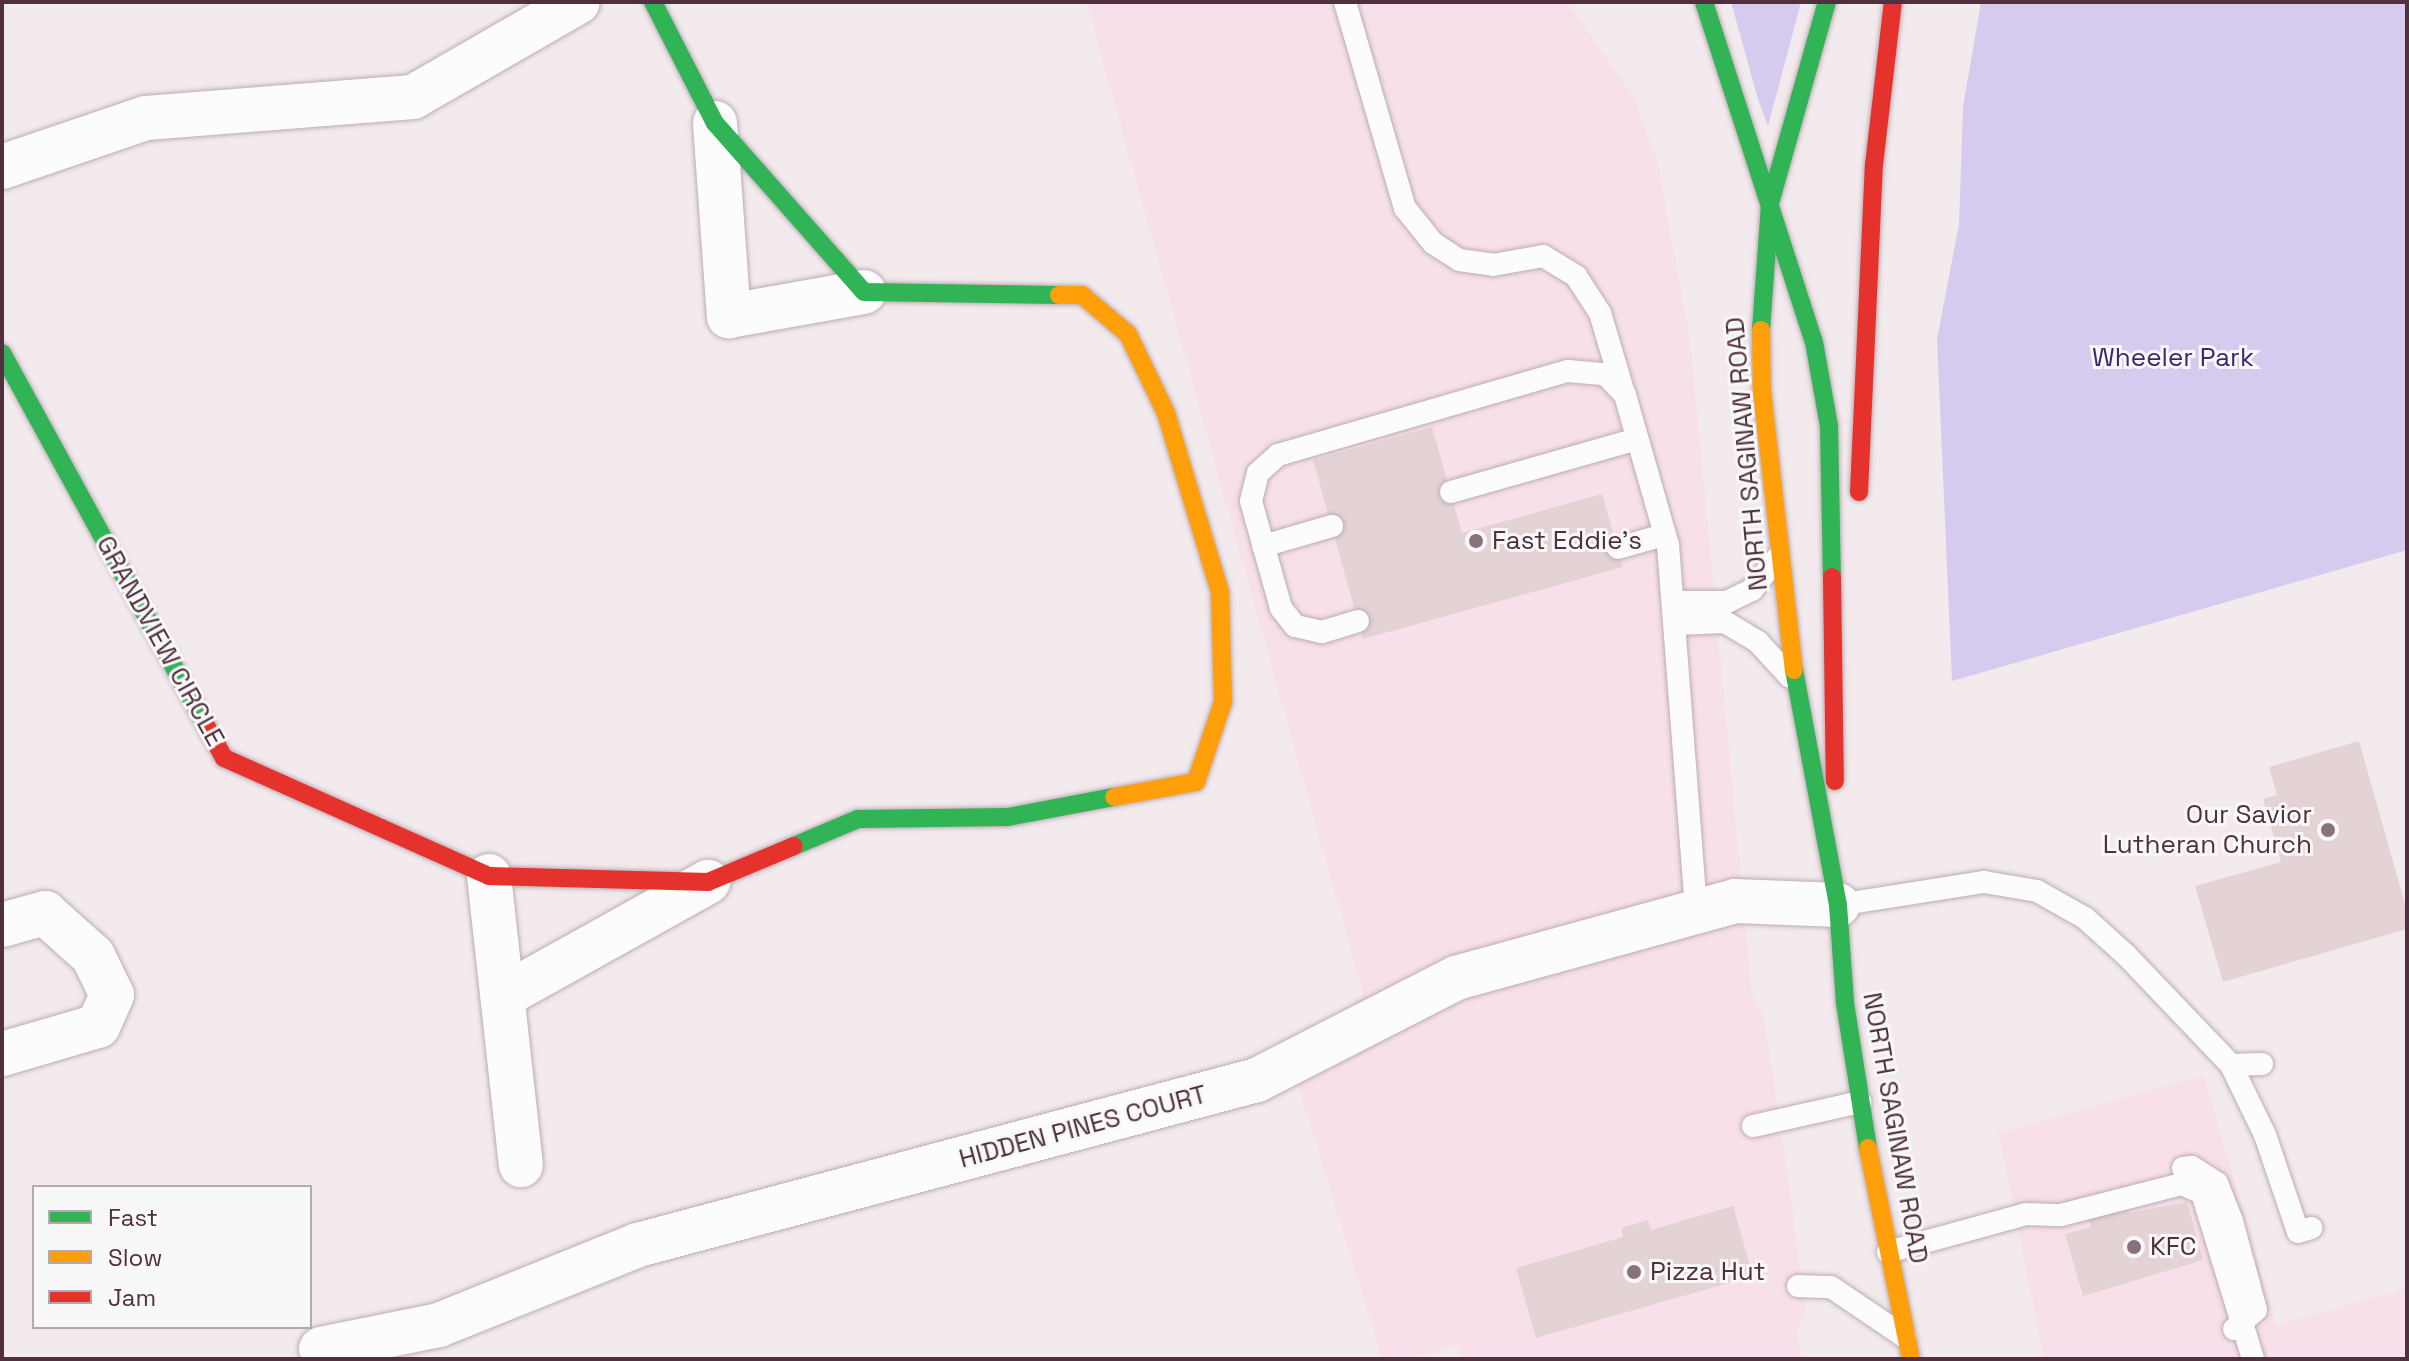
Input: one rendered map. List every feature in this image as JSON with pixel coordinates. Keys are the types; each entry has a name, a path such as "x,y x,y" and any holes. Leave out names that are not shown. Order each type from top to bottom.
{"street":[{"path":"2,167 146,118 413,97 578,2"},
{"path":"653,2 715,123 864,292"},
{"path":"1704,2 1814,342 1829,426 1838,905"},
{"name":"NORTH SAGINAW ROAD","path":"1827,2 1770,203 1761,300 1762,391 1795,682 1838,905 1860,1102 1908,1348"},
{"path":"1859,518 1873,181 1893,2"},
{"path":"715,123 729,316 864,292"},
{"name":"GRANDVIEW CIRCLE","path":"503,996 708,882 858,819 1008,817 1196,782 1223,702 1220,592 1166,413 1128,334 1082,295 864,292"},
{"name":"GRANDVIEW CIRCLE","path":"2,353 224,758 489,876 708,882"},
{"path":"1852,786 1856,757"},
{"name":"NORTH SAGINAW ROAD","path":"1838,905 1847,831"},
{"path":"489,876 521,1165"},
{"name":"HIDDEN PINES COURT","path":"321,1349 439,1325 638,1245 1257,1080 1456,978 1735,901 1838,905"},
{"path":"2,925 45,913 93,956 112,995 98,1026 2,1054"}],"lane":[{"path":"1345,2 1405,208 1433,243 1459,260 1493,265 1543,256 1576,276 1600,313 1664,535 1676,613 1696,912"},
{"path":"1358,621 1322,632 1295,626 1281,608 1251,501 1258,473 1278,455 1568,371 1605,374 1625,395"},
{"path":"1451,492 1637,439"},
{"path":"1263,546 1332,526"},
{"path":"1618,548 1664,535"},
{"path":"1676,613 1727,602 1752,590 1781,553"},
{"path":"1676,613 1725,622 1758,642 1795,682"},
{"path":"1838,905 1984,882 2037,891 2085,918 2116,945 2231,1065 2273,1132 2298,1232 2311,1228"},
{"path":"2231,1065 2262,1064"},
{"path":"1753,1126 1860,1102"},
{"path":"2183,1168 2192,1167 2217,1183 2256,1310 2236,1329"},
{"path":"1888,1252 2034,1210 2061,1215 2182,1184 2202,1193 2236,1329 2253,1359"},
{"path":"1798,1286 1831,1287 1908,1348"}],"shaded area":[{"path":"1086,2 1567,2 1634,97 1658,165 1690,340 1752,994 1763,1014 1780,1120 1806,1313 1797,1331 1802,1359 1463,1359 1458,1345 1409,1359 1382,1359 1291,1062 1363,994"},
{"path":"2204,1075 2276,1325 2407,1288 2407,1359 2044,1359 1999,1133"}],"green space":[{"path":"1731,2 1801,2 1768,126 1758,99"},
{"name":"Wheeler Park","path":"1981,2 2407,2 2407,550 1952,681 1937,339 1959,224 1963,107"}],"building":[{"name":"Fast Eddie's","path":"1432,427 1462,533 1602,494 1623,567 1363,639 1313,460"},
{"name":"Our Savior Lutheran Church","path":"2359,741 2407,911 2407,929 2223,982 2195,886 2281,862 2263,799 2277,795 2269,767"},
{"name":"KFC","path":"2187,1202 2203,1260 2083,1296 2065,1234 2091,1227 2088,1217 2127,1206 2129,1213"},
{"name":"Pizza Hut","path":"1733,1206 1753,1276 1536,1338 1516,1268 1623,1237 1621,1228 1648,1220 1651,1230"}],"traffic: fast":[{"path":"653,2 715,123 864,292 1059,295"},
{"path":"1704,2 1814,342 1829,426 1832,577"},
{"path":"1761,330 1770,203 1827,2"},
{"path":"2,353 204,722"},
{"path":"1794,670 1838,905 1845,1003 1868,1148"},
{"path":"794,846 858,819 1008,817 1114,797"}],"traffic: slow":[{"path":"1059,295 1082,295 1128,334 1166,413 1220,592 1223,702 1196,782 1114,797"},
{"path":"1761,330 1762,391 1794,670"},
{"path":"1868,1148 1911,1359"}],"traffic: jam":[{"path":"1859,492 1874,165 1893,2"},
{"path":"1832,577 1835,781"},
{"path":"204,722 224,758 489,876 708,882 794,846"}],"place":[{"name":"Fast Eddie's","path":"1476,541"},
{"name":"Our Savior Lutheran Church","path":"2328,830"},
{"name":"KFC","path":"2134,1247"},
{"name":"Pizza Hut","path":"1634,1272"}]}
